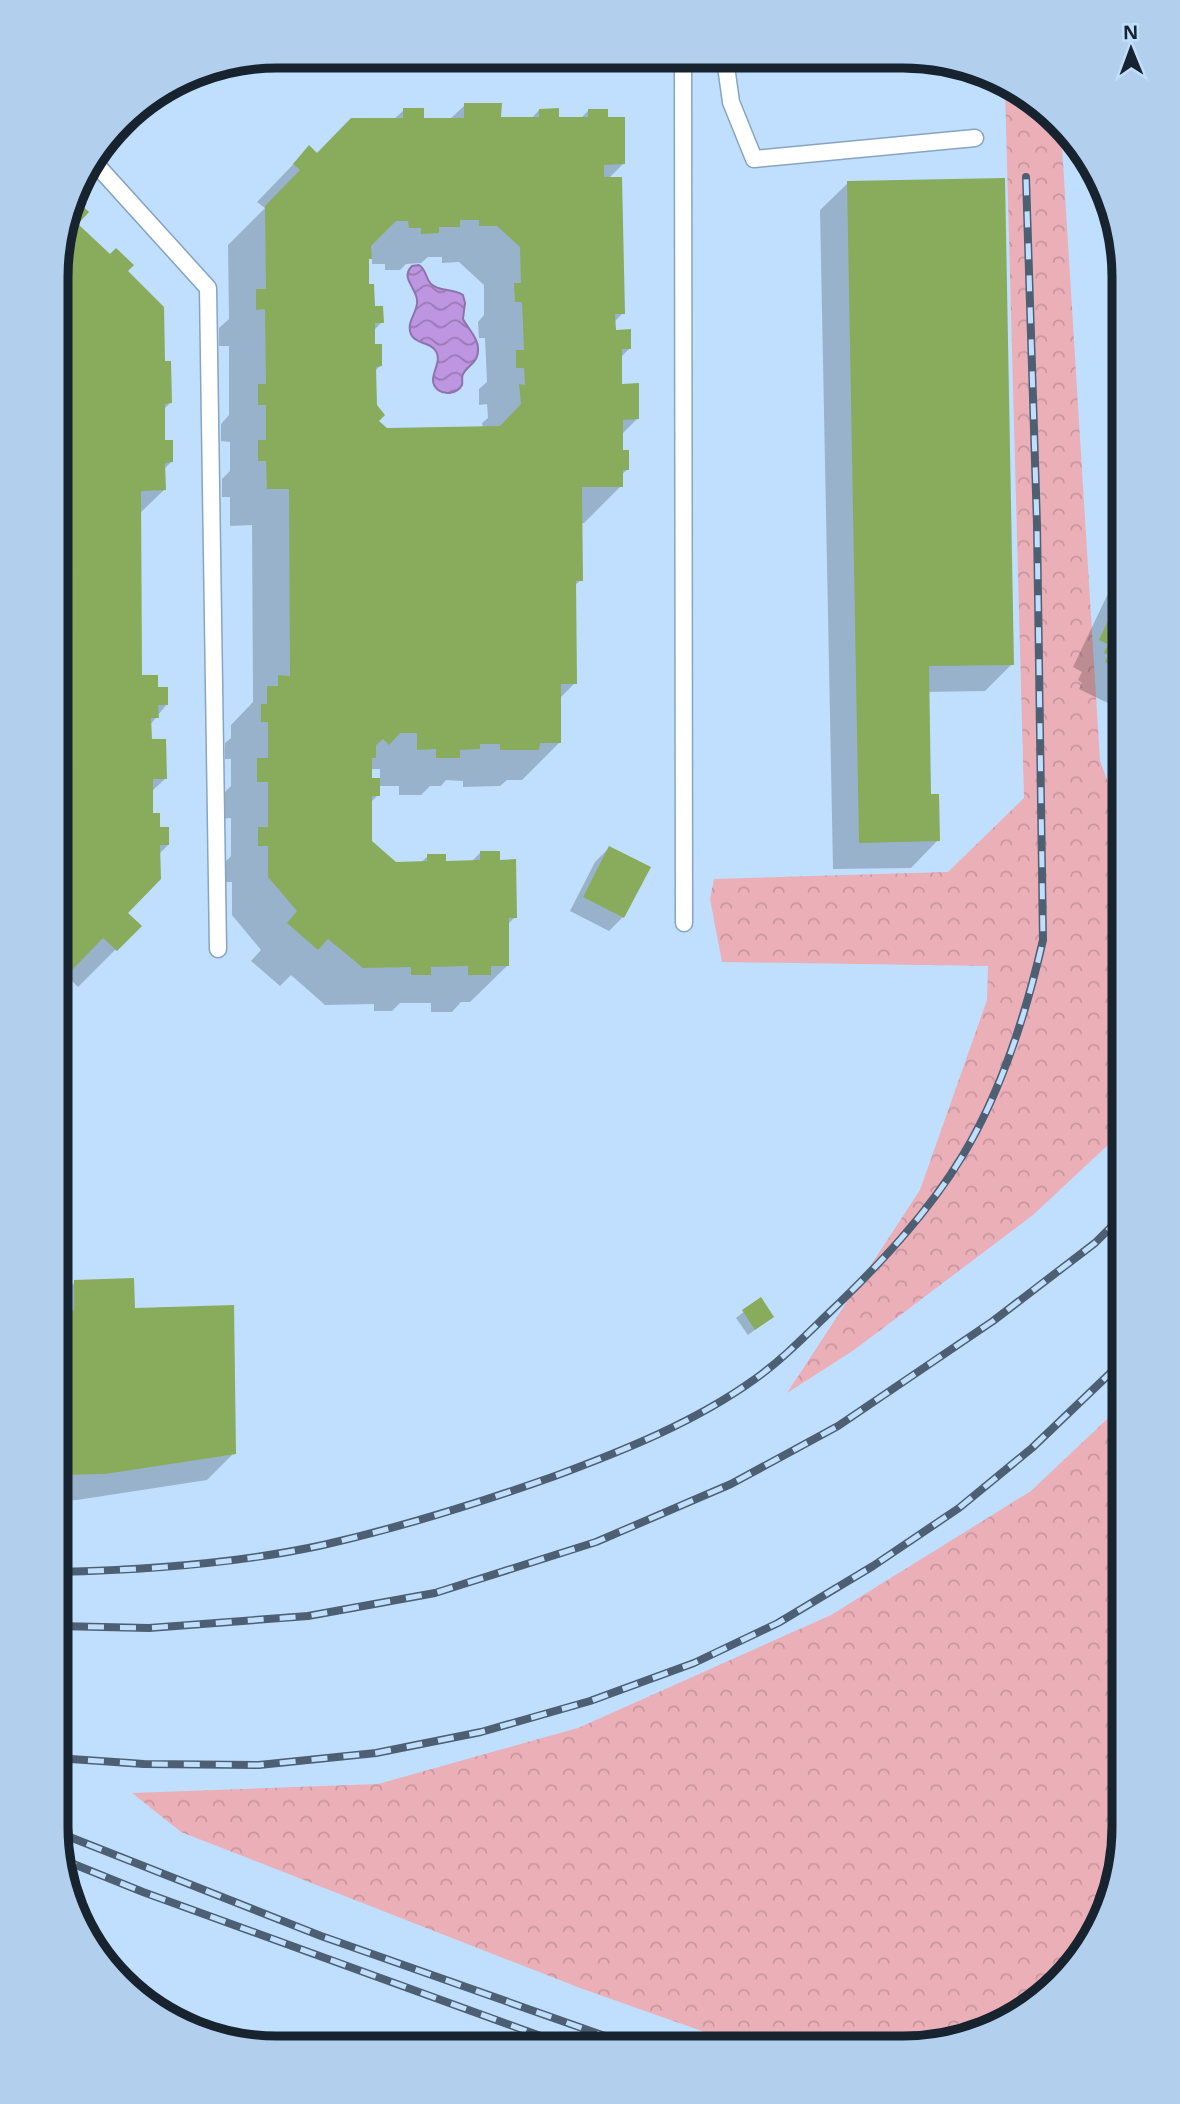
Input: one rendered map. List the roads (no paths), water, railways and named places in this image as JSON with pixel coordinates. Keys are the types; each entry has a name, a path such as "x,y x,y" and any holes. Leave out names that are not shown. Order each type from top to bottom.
{"lane":[{"path":"683,68 684,923"},
{"path":"726,68 731,102 754,159 975,138"},
{"path":"99,168 208,288 218,949"}],"water":[{"path":"419,265 434,286 463,295 463,319 477,343 477,357 463,374 462,385 451,393 441,392 434,385 438,360 435,350 414,339 410,331 417,300 408,275 412,266"}],"railway":[{"path":"68,1572 190,1565 323,1545 469,1505 555,1476 633,1445 708,1409 775,1363 850,1293 935,1197 977,1130 1001,1078 1021,1023 1043,940 1037,525 1026,177"},
{"path":"68,1626 149,1628 308,1616 435,1593 596,1542 731,1484 838,1426 993,1321 1095,1243 1111,1227"},
{"path":"68,1759 144,1764 259,1765 376,1753 481,1732 590,1701 694,1663 778,1623 873,1566 959,1508 1032,1448 1111,1372"},
{"path":"69,1837 321,1936 605,2036"},
{"path":"71,1863 143,1892 541,2036"}]}
